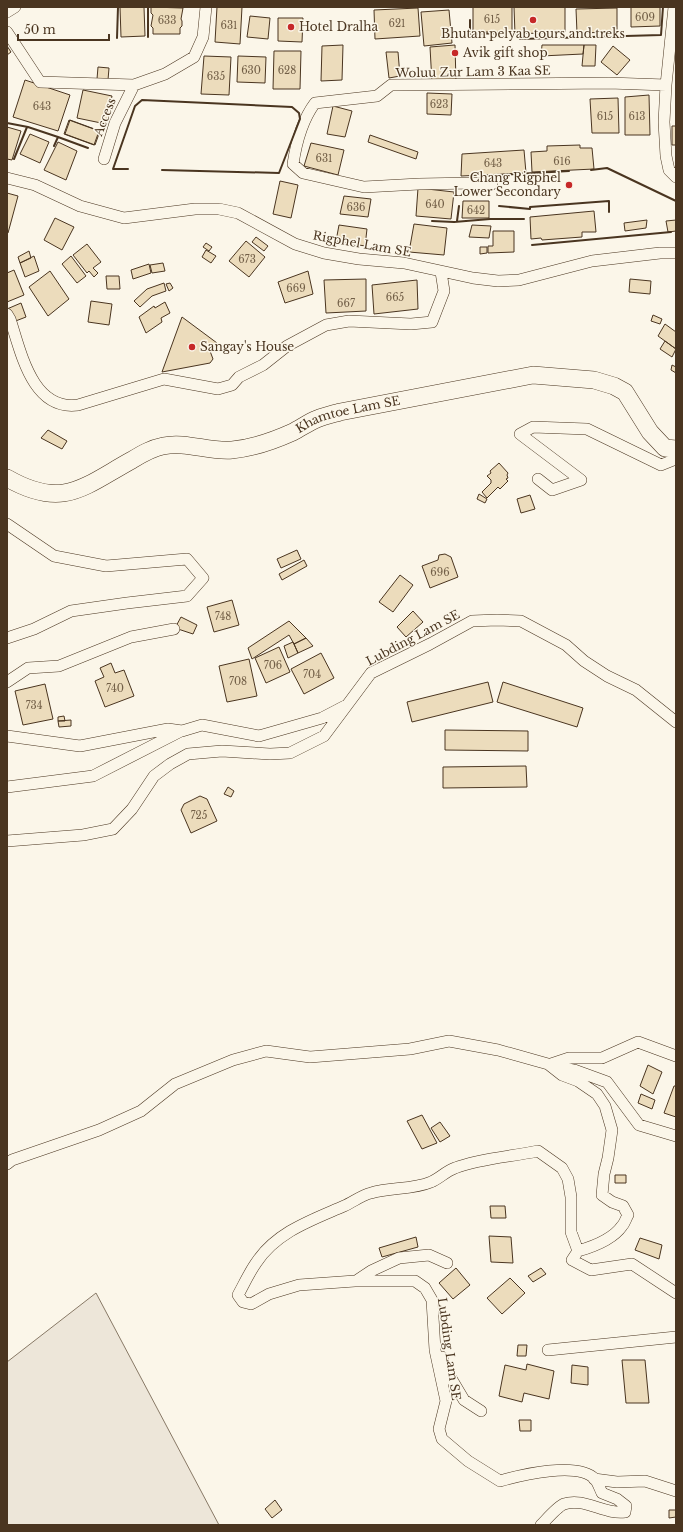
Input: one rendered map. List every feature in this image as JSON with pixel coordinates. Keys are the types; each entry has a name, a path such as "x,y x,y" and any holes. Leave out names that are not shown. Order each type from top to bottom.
{"main road":[{"name":"Khamtoe Lam SE","path":"7,478 28,489 40,492 64,494 75,491 148,451 161,446 179,444 210,449 231,450 261,446 317,419 340,412 533,375 594,380 614,386 625,392 650,432 665,448 676,449"}],"street":[{"path":"7,12 15,7"},
{"path":"7,32 40,82 134,85 165,74 194,57 203,37 206,7"},
{"path":"674,7 666,85 664,122 666,156 669,170 676,178"},
{"name":"Woluu Zur Lam 3 Kaa SE","path":"492,184 473,182 364,187 303,173 293,164 294,154 308,112 315,103 377,96 391,85 609,83 666,85"},
{"name":"Access","path":"104,159 115,123 134,85"},
{"name":"Rigphel Lam SE","path":"7,178 35,185 80,206 124,218 195,209 219,209 238,213 295,244 324,253 359,259 404,263 441,272 492,280 519,280 592,261 660,253 676,253"},
{"path":"7,314 28,372 36,386 51,400 67,406 78,405 164,379 218,389 232,385 239,377 263,365 288,346 326,326 350,321 411,324 432,322 444,291 441,272"},
{"path":"538,479 552,490 582,480 520,434 533,427 587,429 661,465 676,459"},
{"path":"7,524 54,556 106,566 187,559 202,578 187,596 71,611 34,629 7,638"},
{"name":"Lubding Lam SE","path":"7,841 83,835 113,829 132,809 154,776 170,764 188,754 222,751 270,754 290,753 324,736 372,673 472,621 521,622 566,645 584,662 607,676 636,690 676,722"},
{"path":"7,682 28,668 59,666 131,638 174,629"},
{"path":"7,787 93,776 182,731 202,726 259,736 322,718 347,704"},
{"path":"7,736 80,746 168,729 182,731"},
{"path":"7,1164 12,1160 99,1130 141,1111 175,1084 233,1060 266,1051 310,1057 410,1049 449,1041 498,1050 574,1070 607,1082 639,1125 676,1136"},
{"path":"548,1064 569,1058 602,1058 638,1042 676,1056"},
{"path":"548,1064 562,1075 578,1081 596,1094 605,1106 612,1130 602,1195 612,1202 623,1206 628,1215 622,1227 606,1240 590,1248 578,1251 572,1260 591,1270 632,1264 676,1293"},
{"name":"Lubding Lam SE","path":"541,1525 563,1504 579,1503 617,1513 625,1512 626,1506 617,1499 602,1493 594,1479 578,1471 554,1470 500,1481 468,1462 442,1439 439,1429 446,1400 435,1350 432,1300 425,1288 415,1281 355,1281 299,1285 269,1294 251,1304 243,1302 238,1295 256,1262 270,1246 294,1228 317,1216 344,1206 370,1193 407,1188 432,1182 453,1168 475,1161 538,1151 562,1168 568,1179 571,1197 571,1232 578,1251"},
{"path":"355,1281 371,1271 399,1258 429,1255 447,1263"},
{"path":"548,1350 676,1337"},
{"path":"435,1350 442,1357 445,1368 464,1400 481,1411"},
{"path":"594,1479 617,1482 645,1481 676,1491"}],"shaded area":[{"path":"96,1293 219,1525 7,1525 7,1362"}],"building":[{"path":"120,7 144,7 145,36 121,37"},
{"path":"151,7 183,8 180,34 153,34 153,28 151,26 153,15 151,13"},
{"path":"217,7 242,7 240,44 215,42"},
{"path":"473,7 512,7 512,32 473,32"},
{"path":"514,7 565,7 565,32 515,34"},
{"path":"631,7 660,7 660,26 631,27"},
{"path":"418,8 420,36 375,39 374,10"},
{"path":"617,8 617,32 577,33 576,9"},
{"path":"449,10 452,43 424,46 421,12"},
{"path":"250,16 270,18 268,39 247,37"},
{"path":"278,18 303,18 302,42 278,41"},
{"path":"343,45 342,80 321,81 322,46"},
{"path":"455,45 456,82 432,83 430,47"},
{"path":"542,45 584,45 583,54 541,56"},
{"path":"584,45 596,45 595,66 582,66"},
{"path":"7,46 11,52 7,55"},
{"path":"613,46 630,60 617,75 601,62"},
{"path":"274,51 301,51 300,89 273,89"},
{"path":"386,52 398,52 400,76 389,78"},
{"path":"204,56 231,57 229,95 201,94"},
{"path":"238,56 266,57 265,83 237,82"},
{"path":"98,67 109,68 108,80 97,79"},
{"path":"25,80 70,95 58,131 13,117"},
{"path":"83,90 112,96 106,124 77,118"},
{"path":"427,93 452,94 451,115 427,114"},
{"path":"649,95 650,135 625,135 625,97"},
{"path":"618,98 619,133 592,133 590,99"},
{"path":"333,106 352,111 345,137 327,134"},
{"path":"69,120 99,131 94,145 64,134"},
{"path":"70,120 100,131 95,145 65,134"},
{"path":"672,126 676,126 676,145 672,145"},
{"path":"7,127 21,131 12,160 7,159"},
{"path":"30,134 49,142 40,163 20,154"},
{"path":"370,135 418,152 416,159 368,142"},
{"path":"58,142 77,151 66,180 44,170"},
{"path":"311,143 344,150 338,175 304,166"},
{"path":"580,145 580,148 592,148 594,169 532,172 531,152 547,151 547,146"},
{"path":"524,150 526,173 461,176 462,154"},
{"path":"280,181 298,185 291,218 273,214"},
{"path":"418,188 454,192 451,219 416,216"},
{"path":"7,193 18,196 8,233 7,233"},
{"path":"344,196 371,199 368,217 340,214"},
{"path":"463,201 489,201 489,218 462,218"},
{"path":"594,211 596,232 582,232 582,237 542,240 541,238 531,239 530,217"},
{"path":"55,218 74,227 62,250 44,240"},
{"path":"647,220 646,228 625,231 624,223"},
{"path":"676,220 676,231 668,232 666,221"},
{"path":"414,224 447,228 444,255 409,252"},
{"path":"339,225 367,229 365,246 336,241"},
{"path":"472,225 491,226 489,238 469,237"},
{"path":"493,231 514,231 514,252 488,253 488,246 493,246"},
{"path":"256,237 268,246 264,251 252,242"},
{"path":"246,241 265,257 249,277 229,261"},
{"path":"206,243 212,247 209,251 203,247"},
{"path":"87,244 101,262 93,268 98,273 94,277 89,271 87,273 73,255"},
{"path":"480,247 487,247 487,253 480,254"},
{"path":"206,250 216,256 211,263 202,257"},
{"path":"29,251 31,258 20,263 18,257"},
{"path":"34,256 39,271 25,277 20,263"},
{"path":"71,256 86,276 77,283 62,264"},
{"path":"163,263 165,271 152,273 150,265"},
{"path":"149,264 151,273 133,279 131,270"},
{"path":"14,270 24,295 7,302 7,273"},
{"path":"50,271 69,299 48,316 29,287"},
{"path":"308,271 313,294 285,303 278,282"},
{"path":"106,276 119,276 120,289 107,289"},
{"path":"366,279 366,311 326,313 324,280"},
{"path":"630,279 651,281 650,294 629,292"},
{"path":"417,280 418,309 374,314 372,285"},
{"path":"164,283 166,291 152,296 140,307 134,301 147,289"},
{"path":"170,283 173,288 169,291 166,284"},
{"path":"91,301 112,304 109,325 88,322"},
{"path":"165,302 170,313 161,318 162,322 146,333 139,317 154,306 155,308"},
{"path":"21,303 26,317 13,322 7,309"},
{"path":"653,315 662,319 660,324 651,321"},
{"name":"Sangay's House","path":"182,317 217,343 210,351 213,359 210,363 162,372"},
{"path":"665,324 676,332 676,349 658,336"},
{"path":"665,341 676,349 672,357 660,349"},
{"path":"672,365 676,367 676,373 671,370"},
{"path":"48,430 67,441 62,449 41,438"},
{"path":"499,463 508,473 508,478 506,479 508,481 500,489 498,487 487,498 482,492 491,483 491,480 487,476"},
{"path":"479,494 487,499 485,503 477,499"},
{"path":"530,495 535,509 521,513 517,499"},
{"path":"297,550 301,559 281,568 277,559"},
{"path":"445,554 451,557 458,577 430,588 422,566 438,560 439,555"},
{"path":"304,560 307,566 282,580 279,574"},
{"path":"400,575 413,585 393,612 379,602"},
{"path":"232,600 239,625 214,632 207,607"},
{"path":"413,611 423,622 406,637 397,627"},
{"path":"181,617 197,625 193,634 175,628"},
{"path":"289,621 306,638 294,644 289,635 252,659 248,648"},
{"path":"306,638 313,646 298,653 294,644"},
{"path":"293,642 298,653 288,658 284,646"},
{"path":"279,647 290,672 266,683 255,658"},
{"path":"321,653 334,678 304,694 291,669"},
{"path":"249,659 257,696 227,702 219,666"},
{"path":"111,663 115,673 124,670 134,696 105,707 95,681 104,677 100,668"},
{"path":"488,682 493,702 412,722 407,702"},
{"path":"503,682 583,708 577,727 497,702"},
{"path":"45,684 53,719 23,725 15,691"},
{"path":"64,716 65,721 58,721 58,717"},
{"path":"71,720 71,726 59,727 58,721"},
{"path":"445,730 528,731 528,751 445,750"},
{"path":"526,766 527,787 443,788 443,767"},
{"path":"228,787 234,791 231,797 224,794"},
{"path":"200,796 207,799 217,821 191,833 181,810 184,804"},
{"path":"648,1065 662,1072 653,1094 640,1086"},
{"path":"674,1086 676,1086 676,1117 664,1113"},
{"path":"641,1094 655,1100 652,1109 638,1103"},
{"path":"422,1115 437,1143 422,1149 407,1121"},
{"path":"440,1122 450,1136 440,1142 431,1128"},
{"path":"615,1175 626,1175 626,1183 615,1183"},
{"path":"490,1206 505,1206 506,1218 491,1218"},
{"path":"489,1236 511,1237 513,1263 491,1262"},
{"path":"416,1237 418,1247 382,1257 379,1248"},
{"path":"640,1238 662,1245 659,1259 635,1250"},
{"path":"456,1268 470,1285 453,1299 439,1283"},
{"path":"541,1268 546,1274 533,1282 528,1276"},
{"path":"510,1278 525,1293 502,1314 487,1298"},
{"path":"518,1345 527,1345 526,1356 517,1356"},
{"path":"622,1360 645,1360 649,1403 626,1403"},
{"path":"527,1364 554,1371 549,1399 524,1393 522,1402 499,1396 505,1365 526,1370"},
{"path":"572,1365 588,1367 588,1385 571,1383"},
{"path":"519,1420 531,1420 531,1431 520,1431"},
{"path":"275,1500 282,1510 272,1518 265,1509"},
{"path":"669,1510 676,1510 676,1517 669,1518"}],"wall":[{"path":"117,38 118,7"},
{"path":"148,7 148,37"},
{"path":"520,39 661,35 663,7"},
{"path":"470,20 470,34"},
{"path":"470,34 506,33"},
{"path":"128,169 113,169 135,106 142,100 292,107 299,113 300,119 279,173 162,170"},
{"path":"7,123 28,127 58,137"},
{"path":"14,159 27,127"},
{"path":"54,146 58,137 88,148"},
{"path":"591,170 607,168 676,201"},
{"path":"484,176 569,171"},
{"path":"499,206 530,209 530,207 609,201 609,212"},
{"path":"457,221 459,206"},
{"path":"454,222 490,219 524,219"},
{"path":"432,221 454,222"},
{"path":"532,245 671,232"}],"place":[{"name":"Bhutan pelyab tours and treks","path":"533,20"},
{"name":"Hotel Dralha","path":"291,27"},
{"name":"Avik gift shop","path":"455,53"},
{"name":"Chang Rigphel Lower Secondary","path":"569,185"},
{"name":"Sangay's House","path":"192,347"}]}
